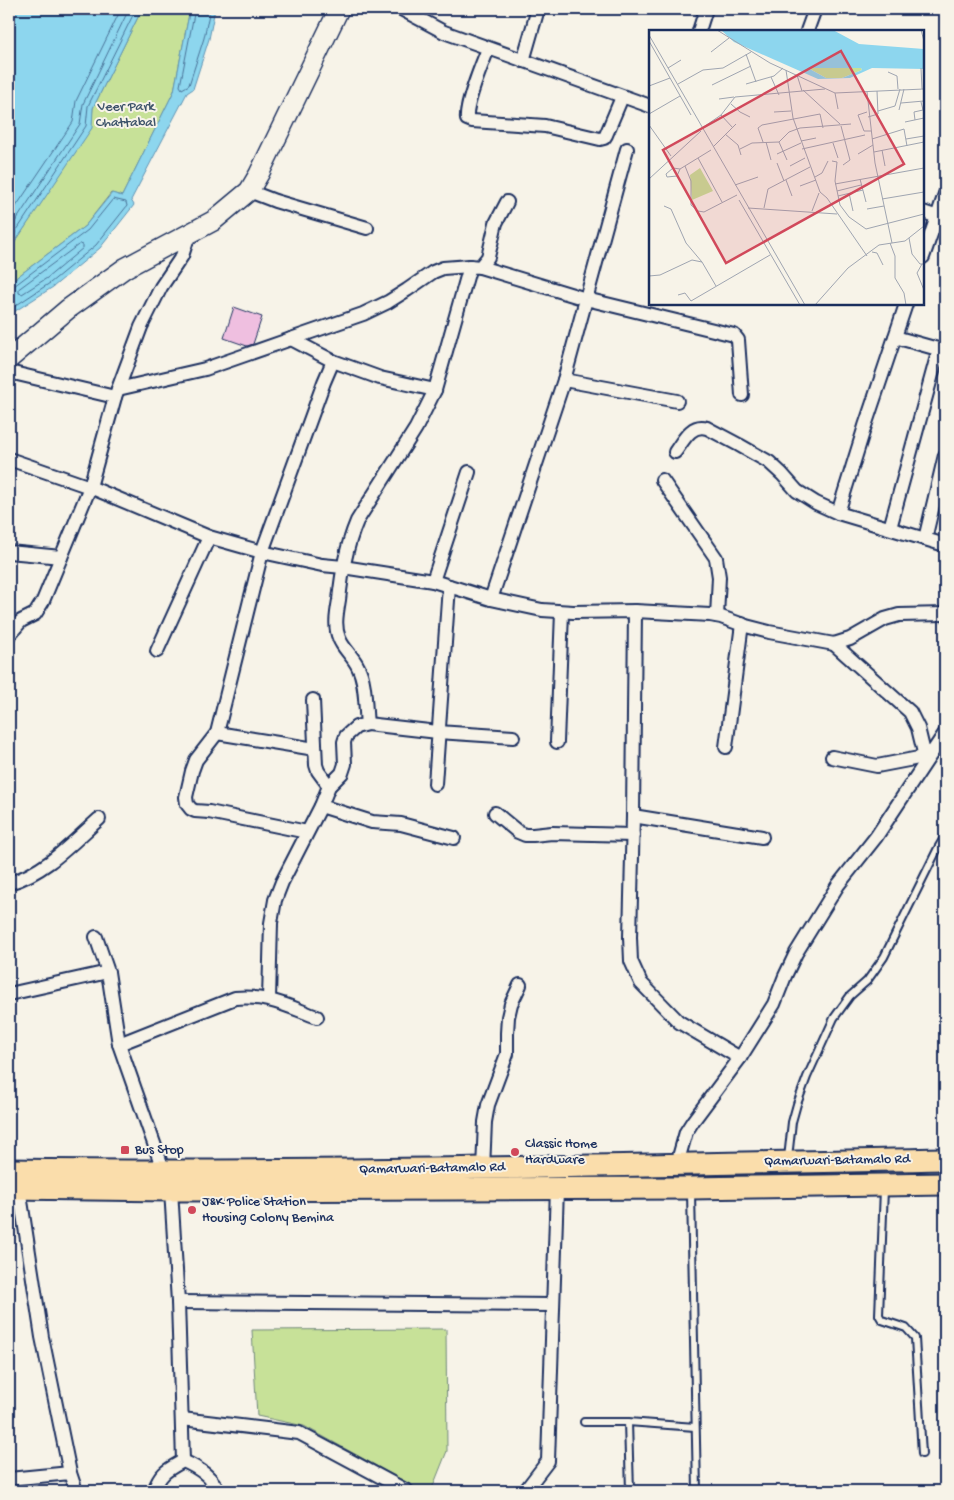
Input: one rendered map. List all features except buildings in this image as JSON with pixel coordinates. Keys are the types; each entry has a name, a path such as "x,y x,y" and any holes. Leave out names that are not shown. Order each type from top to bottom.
{"main road":[{"name":"Qamarwari-Batamalo Rd","path":"14,1188 483,1169 945,1159"},
{"name":"Qamarwari-Batamalo Rd","path":"9,1170 167,1181 556,1188 945,1184"}],"street":[{"path":"9,359 68,310 125,268 213,221 249,191 339,9"},
{"path":"401,9 444,32 649,106"},
{"path":"523,61 538,9"},
{"path":"699,30 706,9"},
{"path":"807,30 815,9"},
{"path":"488,49 468,110 467,119 472,121 545,126 600,139 606,135 622,97"},
{"path":"491,599 564,380 626,149"},
{"path":"249,191 275,201 367,228"},
{"path":"924,256 941,218 945,194"},
{"path":"367,724 362,679 358,667 347,653 339,638 336,624 343,567 350,537 416,428 435,390 475,266 488,257 496,223 508,202"},
{"path":"924,212 941,218"},
{"path":"11,628 35,614 43,601 90,487 116,393 141,327 161,287 182,256 189,234"},
{"path":"9,372 116,393 204,369 363,314 407,290 433,272 452,266 475,266 586,299 734,335 738,340 742,395"},
{"path":"838,513 864,426 906,305"},
{"path":"890,528 942,350 895,337"},
{"path":"291,339 333,361 380,378 435,390"},
{"path":"307,832 209,812 195,811 187,804 186,797 196,760 217,733 262,552 333,361"},
{"path":"564,380 677,401"},
{"path":"675,452 691,430 698,426 707,428 769,462 797,492 806,498 838,513 945,545"},
{"path":"925,539 945,456"},
{"path":"9,459 90,487 209,536 262,552 322,565 433,581 491,599 542,610 717,616 769,632 834,644 850,639 885,619 899,615 945,614"},
{"path":"433,581 469,472"},
{"path":"662,480 716,558 719,577 717,616"},
{"path":"157,651 209,536"},
{"path":"9,552 61,557"},
{"path":"435,784 449,586"},
{"path":"557,742 562,612"},
{"path":"635,612 631,961 641,983 680,1022 740,1058"},
{"path":"726,746 742,624"},
{"path":"834,644 910,712 918,728 925,759"},
{"path":"313,700 316,765 318,772 329,786"},
{"path":"269,999 271,923 275,900 329,786 344,769 344,742 346,736 356,727 367,724 438,732 513,737"},
{"path":"217,733 315,749"},
{"path":"677,1164 686,1132 740,1058 774,1004 796,953 838,885 876,837 925,759 945,733"},
{"path":"832,757 877,766 925,759"},
{"path":"321,806 372,822 401,824 454,838"},
{"path":"495,814 518,832 525,835 533,836 552,833 633,835"},
{"path":"633,816 762,837"},
{"path":"9,883 35,872 55,858 99,819"},
{"path":"96,937 108,972 120,1044 167,1181 178,1302 183,1462"},
{"path":"9,994 108,972"},
{"path":"483,1169 485,1122 488,1105 508,1054 508,1017 511,1004 520,985"},
{"path":"120,1044 235,998 269,999 317,1017"},
{"path":"14,1188 42,1337 70,1472 76,1491"},
{"path":"525,1491 548,1461 556,1188"},
{"path":"178,1302 552,1305"},
{"path":"182,1418 299,1433 407,1491"},
{"path":"154,1491 167,1469 183,1462 192,1465 207,1475 218,1491"},
{"path":"9,1479 70,1472"}],"lane":[{"path":"788,1162 792,1122 797,1104 806,1077 834,1018 850,996 867,981 884,957 945,836"},
{"path":"884,1185 879,1315 882,1320 906,1328 915,1338 922,1454"},
{"path":"691,1188 697,1491"},
{"path":"584,1422 628,1422 695,1427"},
{"path":"628,1422 630,1491"}],"green space":[{"name":"Veer Park Chattabal","path":"142,9 190,9 174,91 122,196 111,193 85,226 9,283 9,251 91,128 93,108"},
{"path":"446,1329 447,1451 431,1491 422,1491 304,1426 257,1416 252,1330"}],"water":[{"path":"9,9 142,9 93,108 92,128 9,251"},
{"path":"190,9 215,9 209,39 193,89 187,93 131,200 134,205 100,248 53,287 9,315 9,283 85,226 112,193 122,196 174,91"}],"place":[{"name":"Bus Stop","path":"125,1150"},
{"name":"Classic Home Hardware","path":"515,1152"},
{"name":"J&K Police Station Housing Colony Bemina","path":"192,1210"}]}
